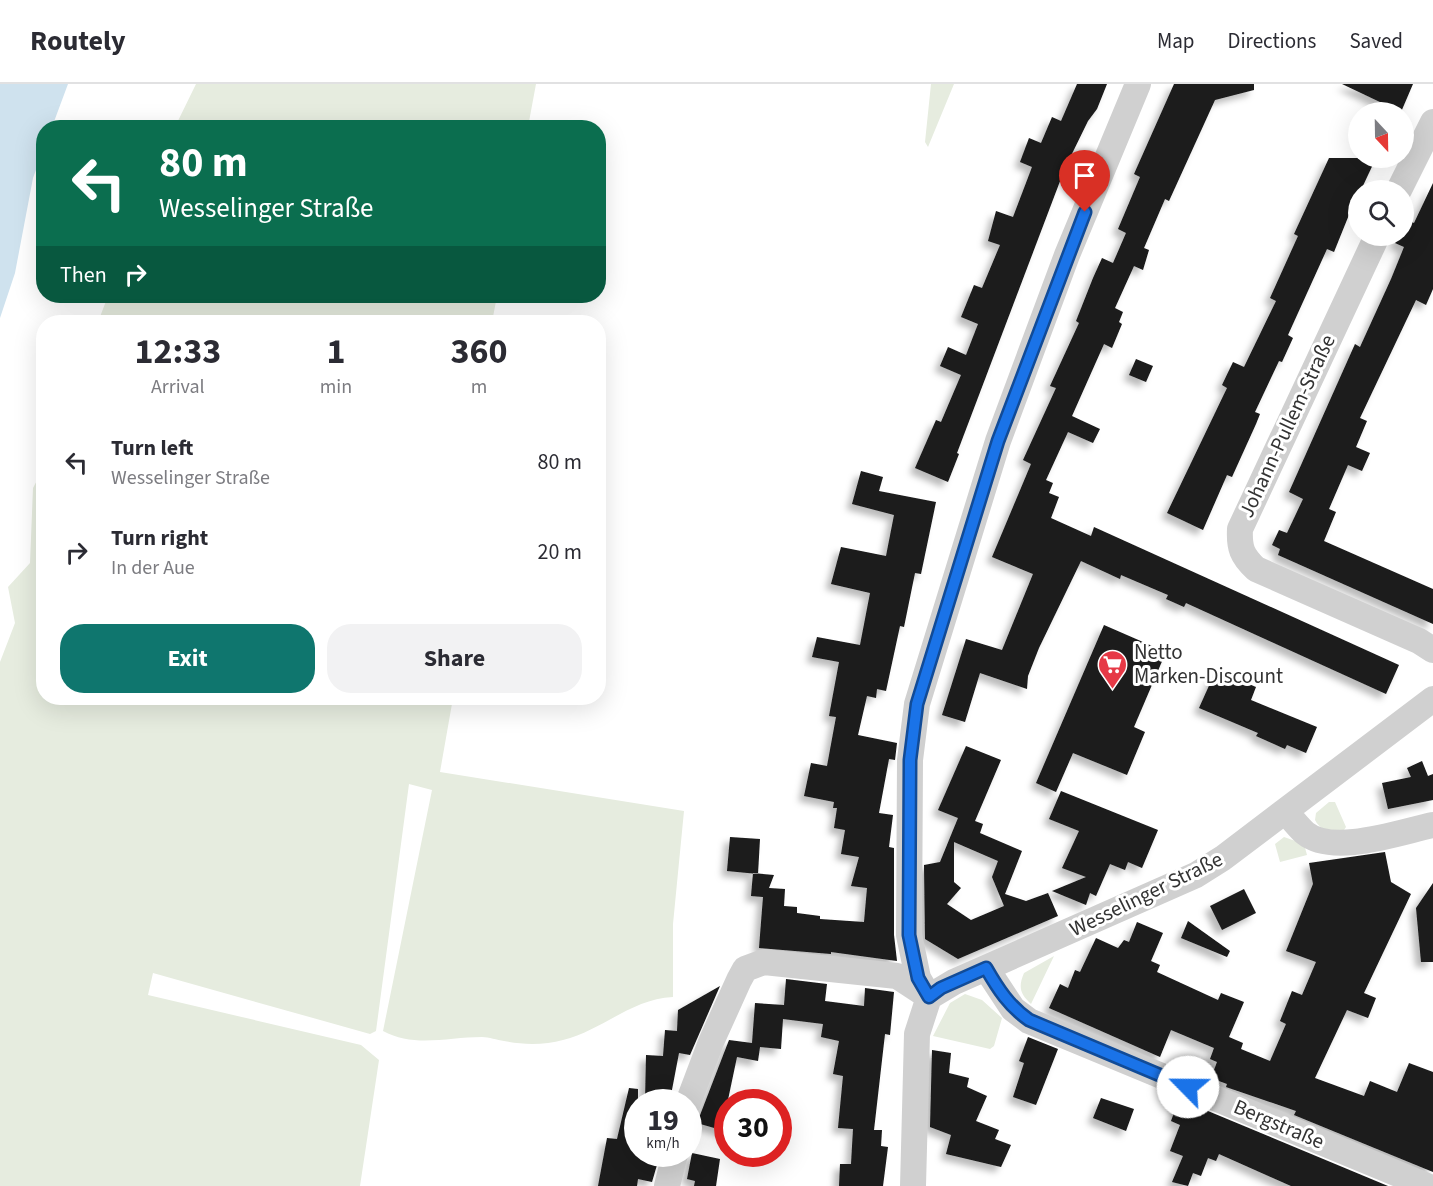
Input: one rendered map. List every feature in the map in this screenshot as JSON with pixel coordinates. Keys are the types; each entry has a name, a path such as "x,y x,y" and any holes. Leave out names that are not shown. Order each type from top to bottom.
{"street":[{"path":"914,1186 917,1034 929,997 918,978 909,935 910,760 917,704 998,441 1067,255 1138,84"},
{"path":"1405,180 1433,122"},
{"name":"Johann-Pullem-Straße","path":"1372,246 1240,529 1239,548 1244,558 1256,569 1419,641 1433,650"},
{"name":"Wesselinger Straße","path":"929,997 941,988 1196,874 1249,841 1433,699"},
{"path":"1285,812 1305,833 1324,842 1349,843 1433,825"},
{"path":"693,1089 711,1042 745,969 764,962 897,976 929,997"},
{"name":"Bergstraße","path":"986,968 998,990 1013,1009 1029,1020 1427,1186"},
{"path":"667,1186 672,1167"}],"shaded area":[{"path":"196,84 536,84 529,120 178,120"},
{"path":"931,84 954,84 928,147 925,142"},
{"path":"105,303 496,303 493,315 101,315"},
{"path":"36,482 36,705 452,705 440,772 684,811 673,924 673,997 644,1003 577,1035 549,1043 519,1043 482,1037 419,1040 395,1036 383,1031 432,790 409,784 376,1031 370,1034 153,973 148,995 361,1045 379,1060 360,1186 0,1186 0,662 15,623 8,587 30,563 33,488"},
{"path":"1329,802 1335,802 1346,827 1344,830 1324,829 1317,824 1316,813"},
{"path":"1284,837 1304,844 1307,855 1280,862 1275,844"},
{"path":"1054,956 1031,1004 1021,990 1024,973"},
{"path":"965,994 982,1000 1002,1018 994,1046 990,1049 933,1036 950,1003"}],"water":[{"path":"0,84 68,84 55,120 36,120 36,170 15,273 0,318"}],"building":[{"path":"1077,84 1107,84 1097,109 1088,121 1065,168 948,482 915,468 936,420 941,422 961,375 940,366 948,347 966,355 978,324 961,317 974,285 982,288 1000,245 988,241 996,211 1013,217 1029,175 1032,167 1020,162 1029,138 1041,143 1052,117 1061,121"},
{"path":"1174,84 1254,84 1254,90 1215,100 1169,201 1165,199 1144,248 1149,250 1143,270 1134,266 1115,308 1123,312 1119,322 1122,324 1112,348 1104,344 1072,416 1100,429 1093,443 1068,432 1046,480 1053,483 1049,493 1059,497 1051,518 1091,536 1094,527 1399,665 1386,694 1186,603 1184,607 1166,599 1168,595 1121,575 1120,579 1081,561 1039,648 1028,676 1027,689 980,673 965,722 942,715 966,639 1002,650 1033,574 992,557 1031,464 1023,460 1056,388 1050,386 1079,323 1076,321 1093,278 1102,258 1113,263 1126,233 1118,229 1140,177 1134,174"},
{"path":"1342,84 1413,84 1405,102 1380,102"},
{"path":"1329,158 1348,158 1348,168 1371,168 1366,180 1348,180 1348,217 1334,252 1327,249 1288,335 1293,338 1282,362 1279,361 1255,412 1260,414 1256,424 1232,477 1227,475 1203,530 1167,513 1227,388 1222,385 1233,362 1244,367 1276,301 1270,298 1298,236 1294,234"},
{"path":"1433,183 1433,289 1426,305 1416,300 1360,418 1367,421 1356,447 1370,453 1362,471 1348,465 1329,509 1336,512 1324,541 1433,589 1433,624 1278,555 1280,549 1272,545 1279,530 1287,533 1303,499 1289,492 1355,344 1360,347 1391,279 1404,247 1402,246 1414,246 1414,223"},
{"path":"1136,359 1153,366 1146,382 1129,375"},
{"path":"861,471 883,477 879,491 936,502 921,574 915,573 904,627 900,626 886,691 877,689 876,698 867,696 858,735 897,743 895,760 889,759 879,813 893,815 889,847 894,848 894,935 897,961 831,952 831,954 759,948 763,897 751,896 753,873 774,875 769,888 785,889 784,906 797,907 797,913 820,916 820,919 864,922 867,888 851,886 859,857 841,854 845,830 834,828 837,808 833,808 834,802 804,796 811,763 827,766 836,717 829,716 839,662 812,657 817,637 860,645 870,593 831,584 841,547 886,556 894,515 852,504"},
{"name":"Netto Marken-Discount","path":"1104,625 1166,652 1134,727 1145,732 1127,775 1073,753 1056,792 1036,783"},
{"path":"1216,670 1256,687 1251,700 1317,727 1306,753 1287,745 1285,749 1256,736 1258,733 1199,708"},
{"path":"966,746 1001,760 975,821 983,824 980,833 1022,851 1005,894 1026,901 1048,893 1058,916 958,959 925,939 924,865 940,862 958,818 938,810","holes":["954,842 998,861 992,877 1004,906 971,920 947,904 961,888 954,882"]},
{"path":"1422,761 1428,776 1433,774 1433,800 1388,809 1382,783 1411,777 1407,768"},
{"path":"1061,791 1158,830 1142,868 1128,862 1125,870 1110,864 1096,896 1090,893 1086,905 1052,891 1086,877 1062,868 1079,831 1049,819"},
{"path":"730,837 760,839 758,874 727,871"},
{"path":"1385,852 1391,882 1411,894 1364,993 1376,998 1368,1018 1347,1010 1315,1078 1364,1096 1370,1081 1397,1092 1409,1063 1433,1072 1433,1172 1294,1115 1296,1111 1226,1087 1227,1084 1211,1078 1217,1062 1210,1059 1214,1048 1171,1030 1160,1057 1049,1008 1060,984 1068,988 1075,970 1080,972 1096,938 1118,948 1124,940 1129,942 1137,922 1163,933 1151,961 1160,965 1157,972 1218,1000 1221,993 1244,1002 1229,1037 1243,1043 1241,1049 1270,1061 1286,1024 1280,1021 1292,991 1302,995 1316,962 1286,951 1313,884 1309,863"},
{"path":"1433,883 1433,962 1421,962 1416,908"},
{"path":"1244,889 1256,913 1222,930 1210,906"},
{"path":"1188,921 1230,951 1227,957 1181,938"},
{"path":"786,979 827,984 825,1001 864,1006 865,988 894,992 890,1035 885,1034 874,1130 882,1130 881,1146 888,1147 883,1186 839,1186 840,1164 851,1164 853,1129 838,1128 843,1076 833,1074 839,1041 821,1037 823,1024 783,1019 781,1049 760,1047 758,1061 737,1057 730,1089 714,1089 714,1128 702,1124 702,1110 729,1040 752,1043 755,1003 784,1005"},
{"path":"720,986 690,1055 679,1053 672,1089 645,1089 646,1055 663,1056 665,1030 677,1031 678,1010"},
{"path":"1028,1037 1058,1049 1036,1105 1013,1097 1024,1063 1019,1061"},
{"path":"932,1050 951,1053 949,1073 969,1078 967,1087 987,1096 976,1121 999,1130 995,1139 1011,1145 1001,1167 946,1154 951,1135 930,1127"},
{"path":"1101,1098 1134,1109 1126,1131 1093,1118"},
{"path":"1179,1099 1388,1186 1291,1186 1219,1154 1216,1161 1208,1158 1201,1176 1193,1173 1188,1186 1172,1182 1183,1156 1170,1151 1180,1125 1171,1121"},
{"path":"624,1109 624,1167 656,1167 652,1182 638,1179 637,1186 598,1186 607,1138 617,1139"},
{"path":"702,1155 714,1158 714,1167 719,1167 716,1186 694,1186 695,1181 687,1179 689,1167 702,1167"}],"place":[{"name":"Netto Marken-Discount","path":"1113,690"}],"route":[{"path":"1085,212 998,441 962,551 917,704 910,760 909,935 918,978 929,997 954,981 986,968 998,990 1013,1009 1029,1020 1188,1087"}]}
